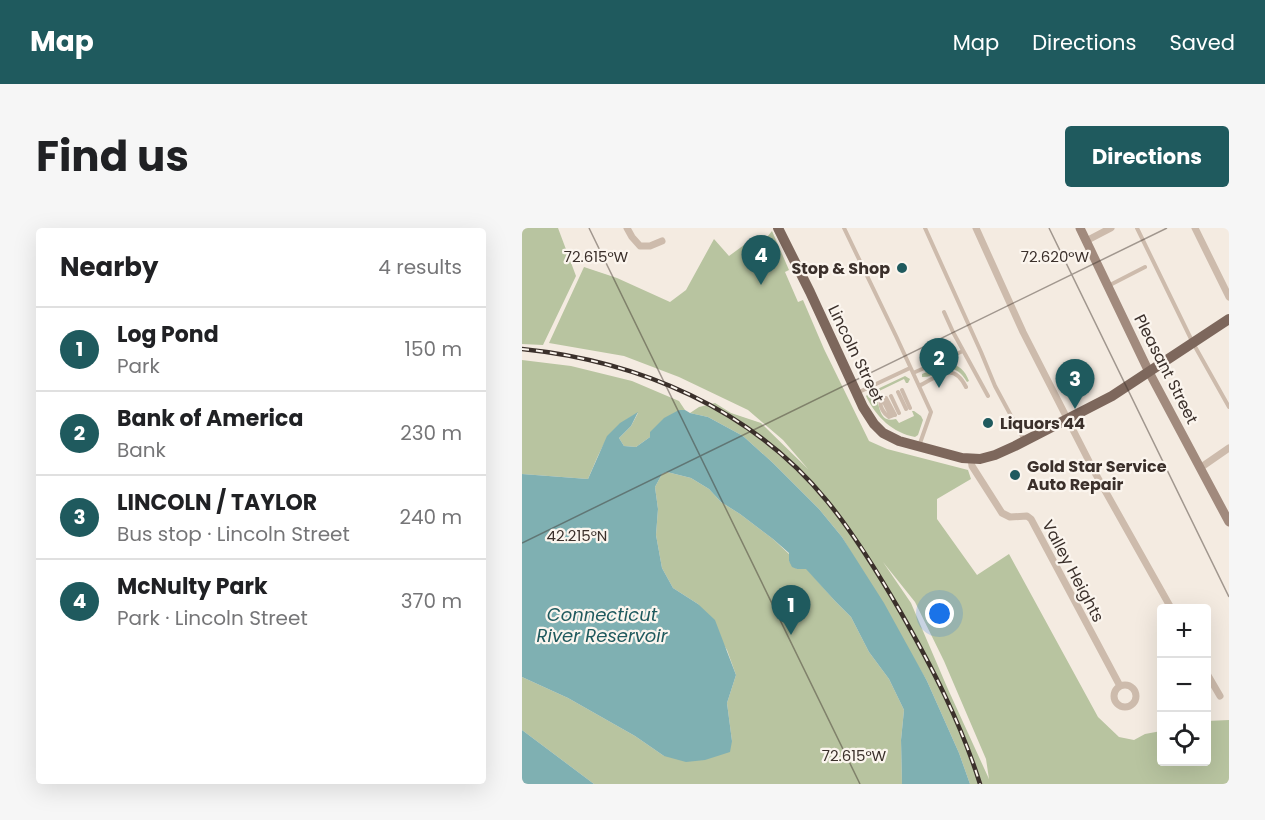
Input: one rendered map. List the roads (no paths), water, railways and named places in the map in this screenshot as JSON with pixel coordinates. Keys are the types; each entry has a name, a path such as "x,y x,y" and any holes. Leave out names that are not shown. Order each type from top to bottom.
{"main road":[{"name":"Lincoln Street","path":"778,228 863,407 874,424 883,433 899,441 971,459 995,455 1112,396 1229,320"}],"street":[{"path":"627,228 640,246 650,246 662,241"},
{"path":"976,228 1023,332 1094,471 1168,604"},
{"name":"Pleasant Street","path":"1080,228 1149,372 1229,522"},
{"path":"1086,241 1111,228"},
{"path":"1195,228 1229,297"},
{"path":"1200,468 1229,448"},
{"name":"Valley Heights","path":"971,459 972,466 1002,513 1010,517 1027,516 1030,519 1120,686"},
{"path":"1211,681 1220,696"}],"lane":[{"path":"844,228 931,413 918,446"},
{"path":"925,228 995,386 1025,441"},
{"path":"1137,228 1193,343 1229,407"},
{"path":"1108,286 1145,267"},
{"path":"944,312 988,396"},
{"path":"913,373 963,351"},
{"path":"857,393 910,368"},
{"path":"918,384 951,372 961,377 966,387"},
{"path":"900,391 908,408"},
{"path":"885,398 895,415 889,417 885,414 881,406 885,398"}],"water":[{"name":"Connecticut River Reservoir","path":"679,410 708,417 743,436 819,509 842,537 884,603 927,681 970,784 902,784 901,740 904,710 889,679 869,652 851,617 806,569 792,567 789,553 773,539 721,502 709,489 691,478 667,472 662,474 655,487 658,509 656,535 662,568 673,588 698,604 715,620 736,675 727,703 732,741 730,752 705,760 686,762 664,756 635,736 568,698 522,677 522,474 588,479 607,436 620,423 638,412 631,426 619,438 624,446 636,447 650,437 650,432 664,418"},
{"path":"522,730 594,784 522,784"}],"railway":[{"path":"522,349 566,355 608,365 650,378 690,395 728,416 764,440 797,469 827,501 847,527 875,568 900,611 945,696 980,784"}],"place":[{"name":"Stop & Shop","path":"902,268"},
{"name":"McNulty Park","path":"761,285"},
{"name":"Bank of America","path":"939,388"},
{"name":"LINCOLN / TAYLOR","path":"1075,409"},
{"name":"Liquors 44","path":"988,423"},
{"name":"Gold Star Service Auto Repair","path":"1015,475"},
{"name":"Log Pond","path":"791,635"}]}
